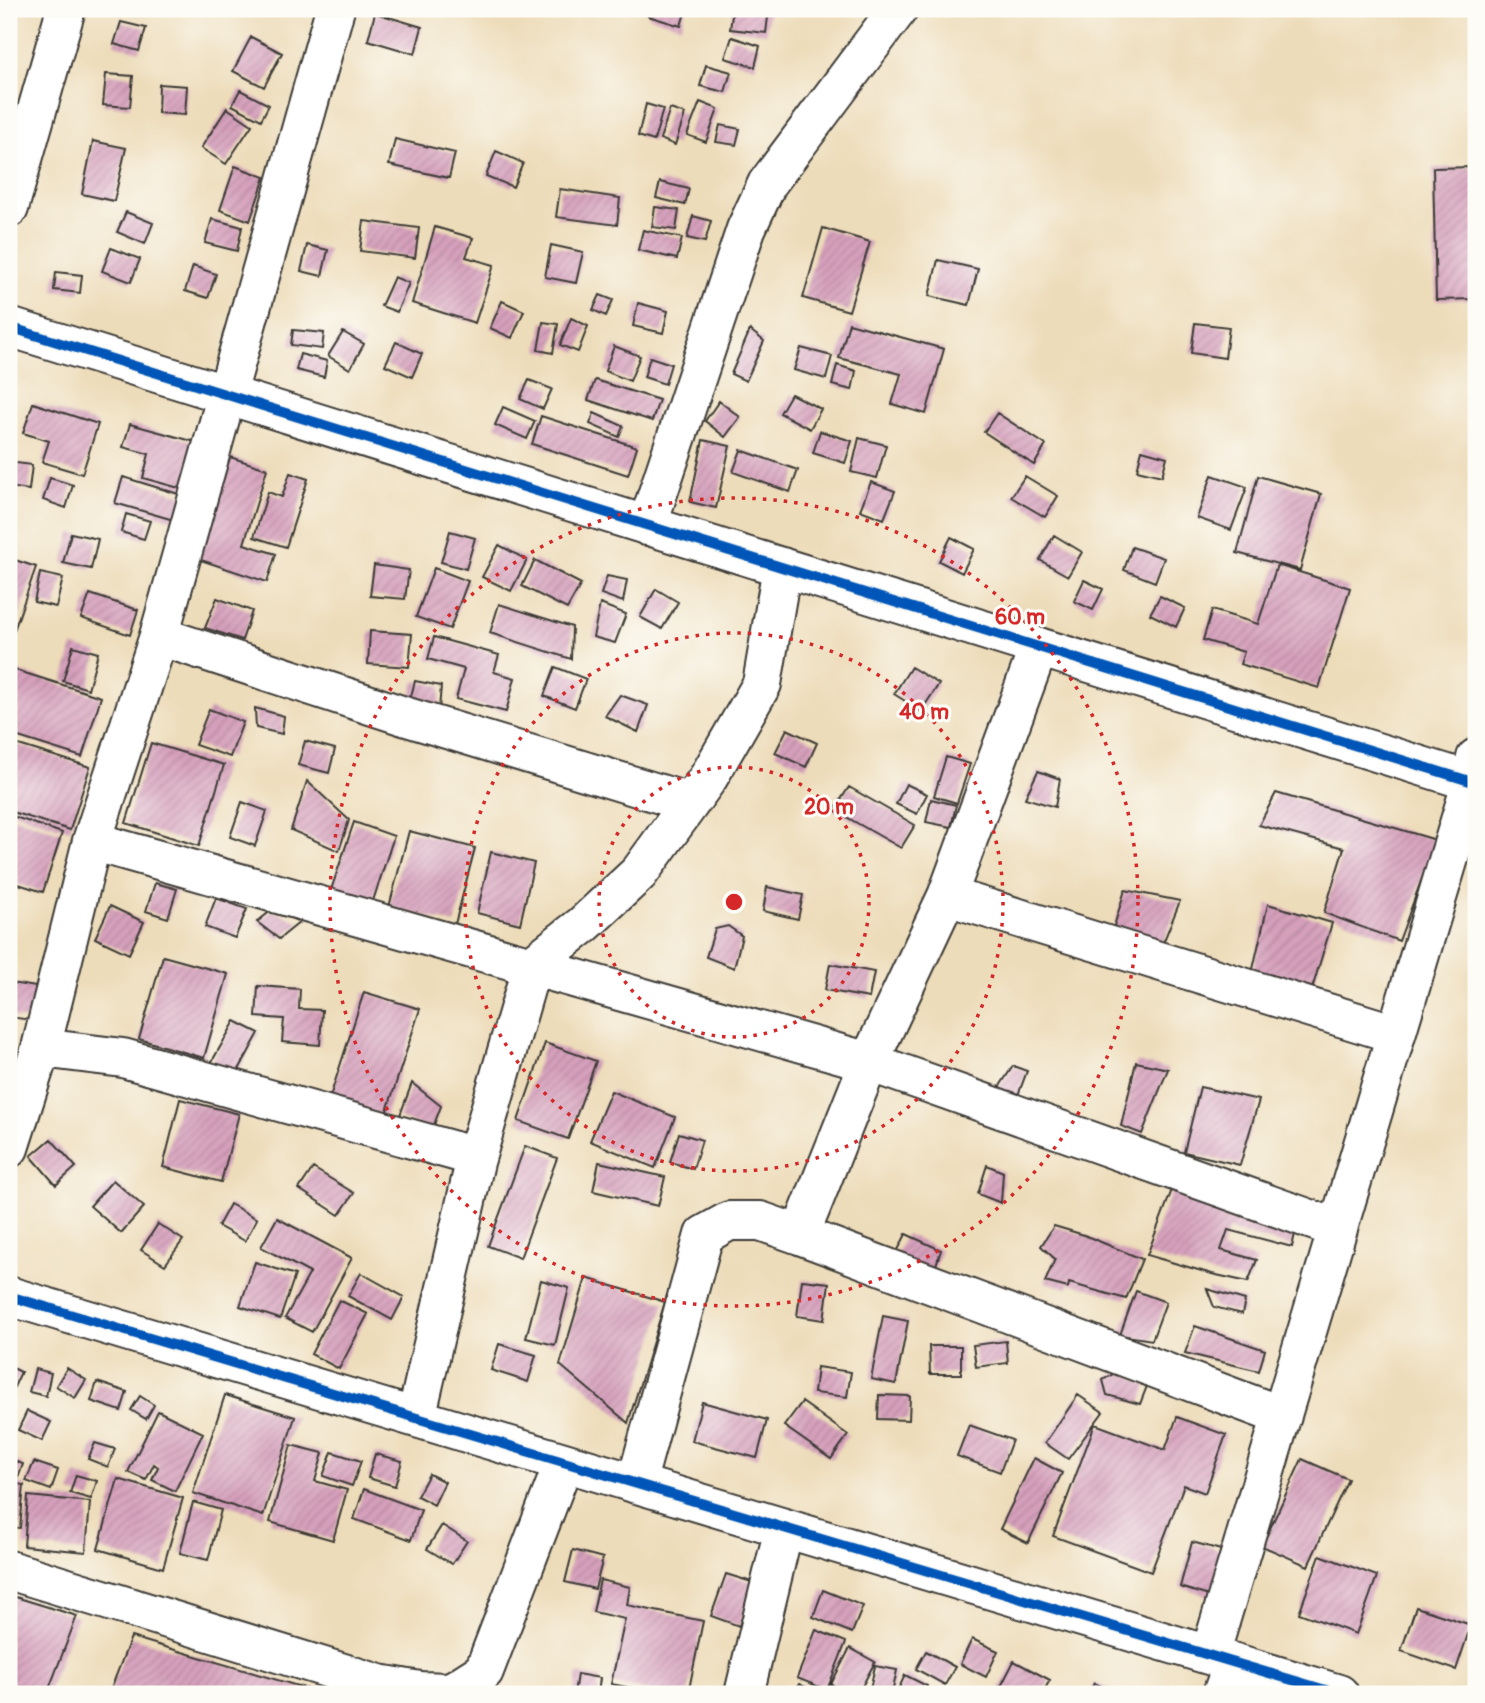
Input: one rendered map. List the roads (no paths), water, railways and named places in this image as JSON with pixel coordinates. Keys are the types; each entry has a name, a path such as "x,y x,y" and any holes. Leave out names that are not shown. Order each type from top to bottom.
{"street":[{"path":"9,208 66,9"},
{"path":"9,1148 41,1048 92,841 159,636 335,9"},
{"path":"647,526 746,229 767,184 898,9"},
{"path":"9,327 1039,647 1475,774 1282,1416 1222,1671"},
{"path":"416,1418 476,1157 532,965 583,925 639,873 708,778 762,684 782,567"},
{"path":"159,636 404,716 690,803"},
{"path":"800,1235 869,1062 947,896 1039,647"},
{"path":"92,841 869,1062 1338,1229"},
{"path":"947,896 1396,1034"},
{"path":"41,1048 123,1058 476,1157"},
{"path":"636,1484 704,1235 729,1221 760,1221 800,1235 1282,1416"},
{"path":"9,1296 785,1528 1222,1671 1339,1694"},
{"path":"9,1570 363,1686 379,1684 420,1691 452,1692 484,1671 564,1462"},
{"path":"744,1694 785,1528"}]}
